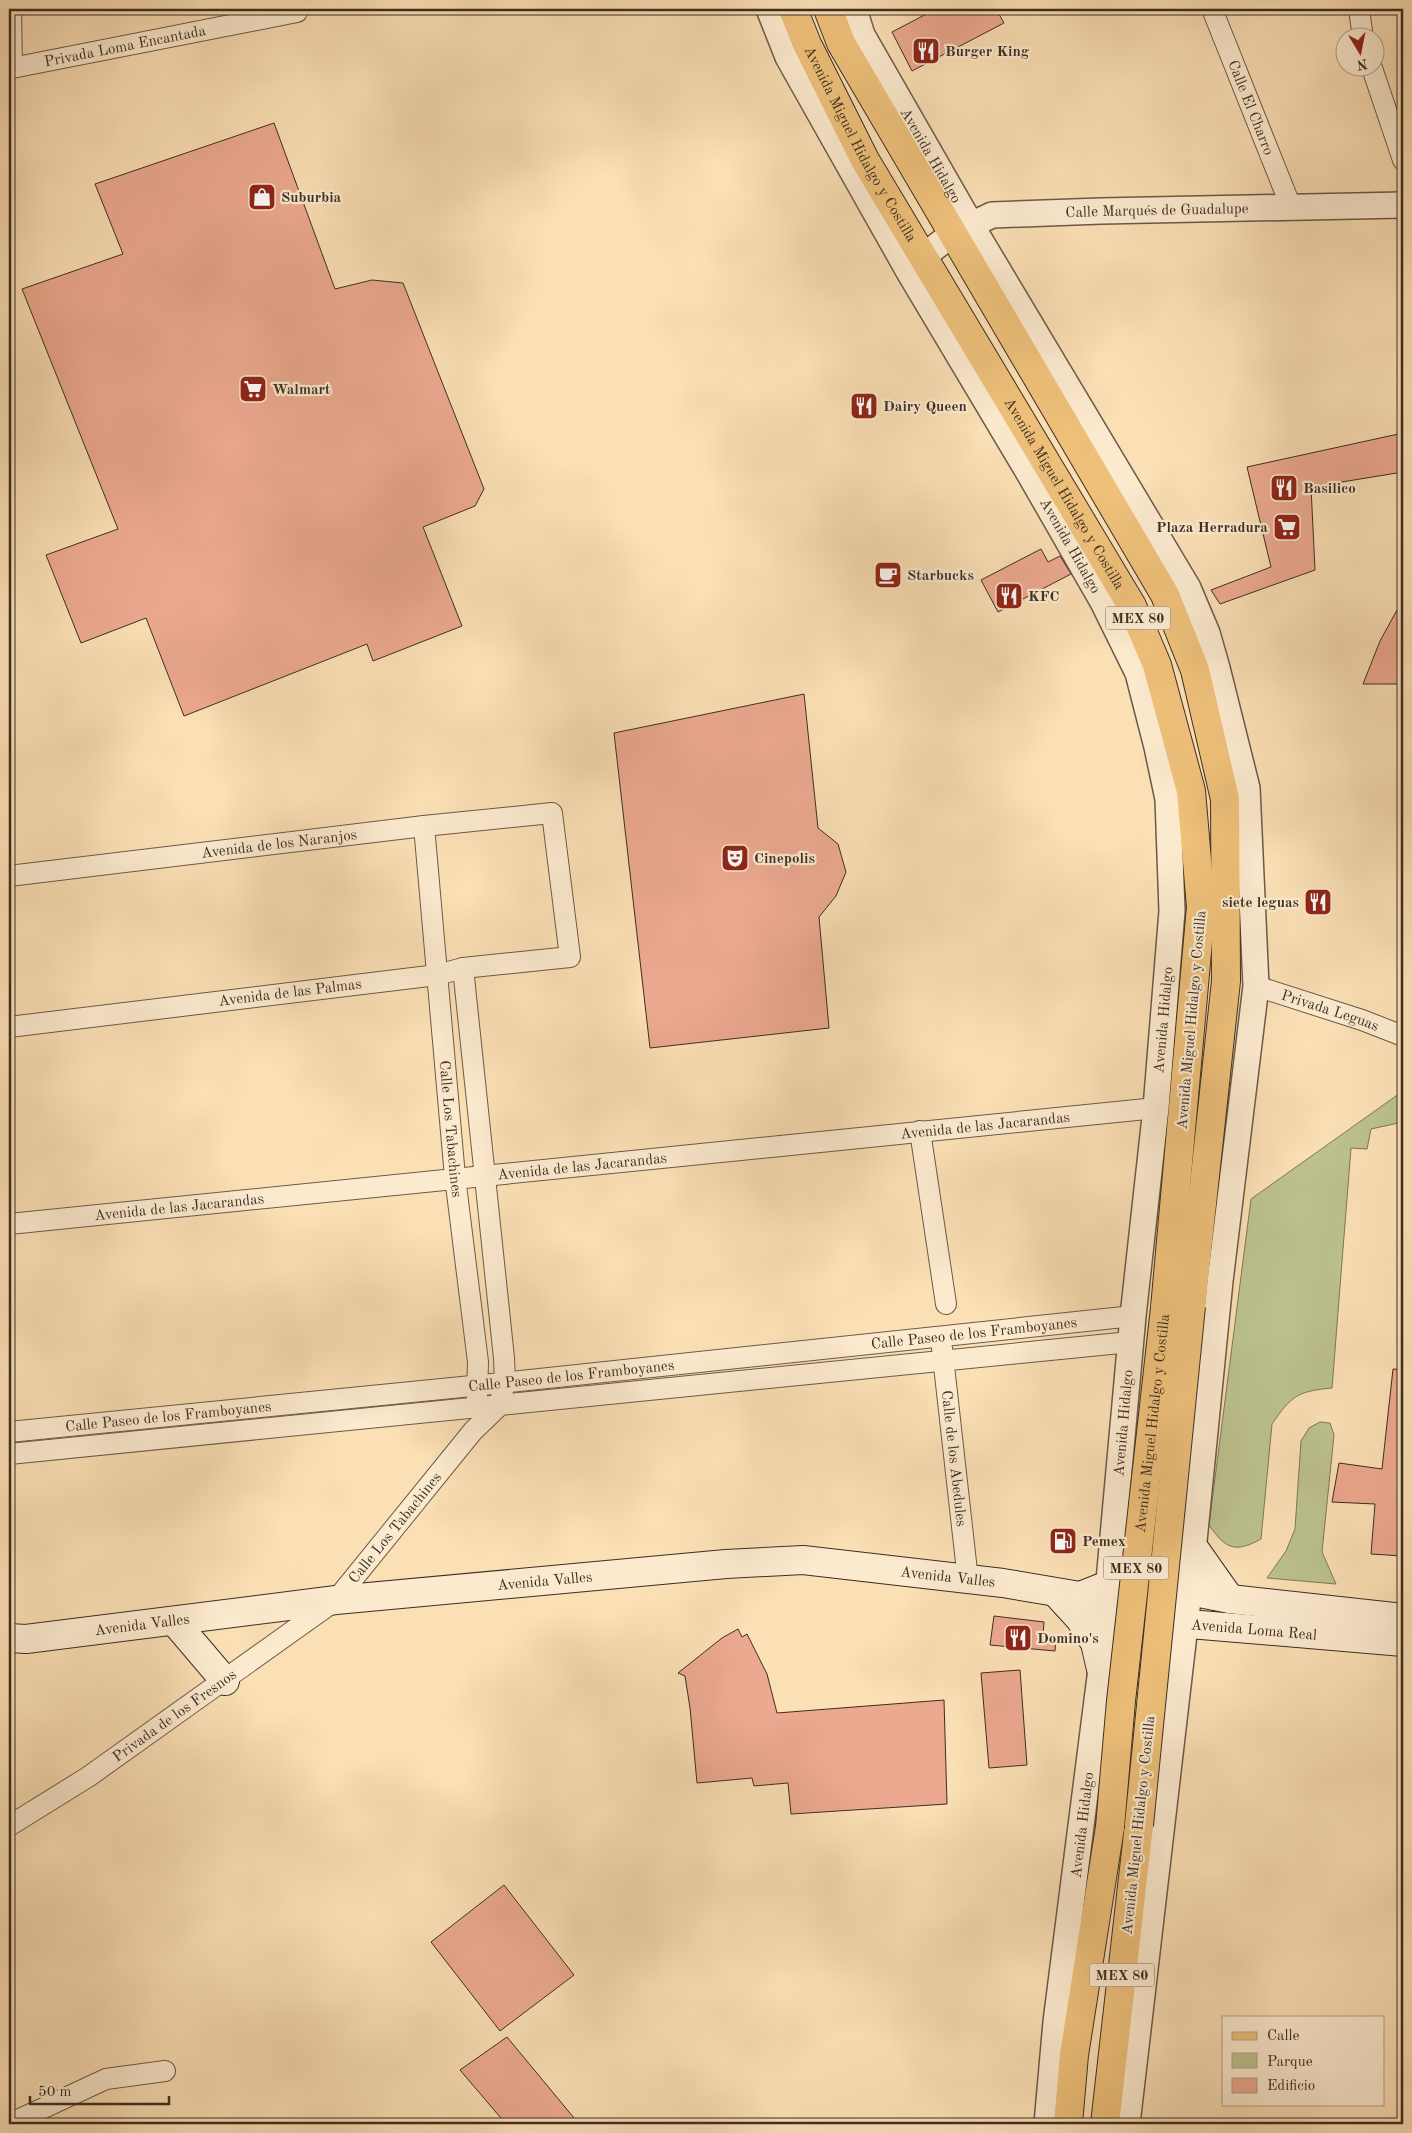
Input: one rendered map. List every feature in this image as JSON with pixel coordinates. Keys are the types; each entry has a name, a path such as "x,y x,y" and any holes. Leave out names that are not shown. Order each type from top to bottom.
{"main road":[{"name":"Avenida Miguel Hidalgo y Costilla","path":"793,9 807,44 865,160 1132,606 1147,669 1191,791 1201,907 1178,1307 1139,1825 1105,2124"},
{"name":"Avenida Miguel Hidalgo y Costilla","path":"828,9 841,43 962,230 1165,595 1195,670 1225,799 1226,981 1121,1701 1110,1827 1074,2055 1068,2124"},
{"path":"1193,1553 1230,1599"},
{"name":"Avenida Valles","path":"9,1638 26,1639 336,1600 717,1565 803,1560 1003,1583 1068,1594 1104,1643"},
{"path":"1104,1643 1095,1643 1080,1619 1068,1594 1108,1585"},
{"name":"Avenida Loma Real","path":"1108,1585 1189,1591 1230,1599 1403,1618"},
{"path":"174,1621 225,1681"},
{"name":"Avenida Loma Real","path":"1104,1643 1184,1637 1403,1642"}],"street":[{"name":"Avenida Hidalgo","path":"769,9 788,56 908,270 1093,584 1147,669 1157,747 1168,798 1172,911 1156,1108 1130,1342 1104,1643 1056,2022 1047,2124"},
{"name":"Avenida Hidalgo","path":"854,9 862,35 962,230 1188,588 1207,633 1218,668 1247,788 1256,986 1220,1281 1184,1637 1127,2124"},
{"name":"Calle El Charro","path":"1212,9 1291,207"},
{"path":"1359,9 1362,28"},
{"name":"Privada Loma Encantada","path":"10,14 12,68 298,12"},
{"path":"1375,78 1403,160"},
{"name":"Calle Marqués de Guadalupe","path":"924,256 962,230 992,215 1403,205"},
{"name":"Avenida de los Naranjos","path":"9,876 424,826 552,813 570,957"},
{"name":"Calle Los Tabachines","path":"424,826 455,1178 478,1362 479,1385 473,1431"},
{"name":"Avenida de las Palmas","path":"9,1027 437,975 464,968 570,957"},
{"name":"Calle Los Tabachines","path":"336,1600 473,1431 499,1406 505,1382 464,968"},
{"name":"Privada Leguas","path":"1256,986 1362,1020 1403,1036"},
{"name":"Avenida de las Jacarandas","path":"9,1224 1156,1108"},
{"path":"920,1131 946,1304"},
{"name":"Calle Paseo de los Framboyanes","path":"9,1432 1133,1316"},
{"path":"1052,1324 1058,1350"},
{"name":"Calle de los Abedules","path":"941,1336 968,1580"},
{"name":"Calle Paseo de los Framboyanes","path":"9,1454 1130,1342"},
{"path":"1111,1554 1121,1561 1183,1563 1193,1553"},
{"name":"Privada de los Fresnos","path":"9,1826 88,1777 336,1600"},
{"path":"9,2124 106,2080 165,2071"}],"green space":[{"path":"1403,1091 1403,1122 1371,1129 1367,1149 1351,1148 1332,1388 1303,1393 1296,1397 1290,1401 1272,1424 1261,1539 1244,1546 1231,1546 1220,1539 1209,1525 1251,1199"},
{"path":"1320,1422 1330,1423 1334,1435 1322,1552 1336,1584 1267,1578 1286,1551 1295,1529 1301,1441 1309,1428"}],"building":[{"name":"Burger King","path":"936,9 996,9 1004,23 912,71 892,32"},
{"name":"Walmart","path":"274,123 335,289 372,280 403,283 484,489 475,506 423,527 462,626 373,661 367,644 184,716 146,618 81,643 46,555 118,529 22,289 123,254 95,184"},
{"name":"Plaza Herradura","path":"1403,433 1403,472 1311,487 1315,570 1220,604 1211,590 1271,567 1247,467"},
{"name":"KFC","path":"1041,549 1048,562 1060,556 1071,574 998,612 981,580"},
{"path":"1403,599 1403,684 1363,684 1380,641"},
{"name":"Cinepolis","path":"804,694 818,828 838,844 846,872 836,896 819,917 829,1028 650,1048 614,733"},
{"path":"1393,1369 1403,1370 1403,1556 1371,1554 1375,1504 1332,1502 1339,1463 1382,1469"},
{"path":"994,1616 1044,1622 1043,1636 1056,1637 1055,1651 990,1645"},
{"path":"738,1629 742,1637 747,1634 767,1674 777,1713 944,1700 947,1804 791,1814 788,1783 754,1786 752,1778 697,1783 685,1676 678,1673 722,1638"},
{"path":"1020,1670 1027,1765 989,1768 981,1673"},
{"path":"504,1885 574,1975 500,2031 431,1942"},
{"path":"507,2037 579,2124 506,2124 460,2070"}],"place":[{"name":"Burger King","path":"926,51"},
{"name":"Suburbia","path":"262,197"},
{"name":"Walmart","path":"253,389"},
{"name":"Dairy Queen","path":"864,406"},
{"name":"Basilico","path":"1284,488"},
{"name":"Plaza Herradura","path":"1287,527"},
{"name":"Starbucks","path":"888,575"},
{"name":"KFC","path":"1009,596"},
{"name":"Cinepolis","path":"735,858"},
{"name":"siete leguas","path":"1318,902"},
{"name":"Pemex","path":"1063,1541"},
{"name":"Domino's","path":"1018,1638"}]}
